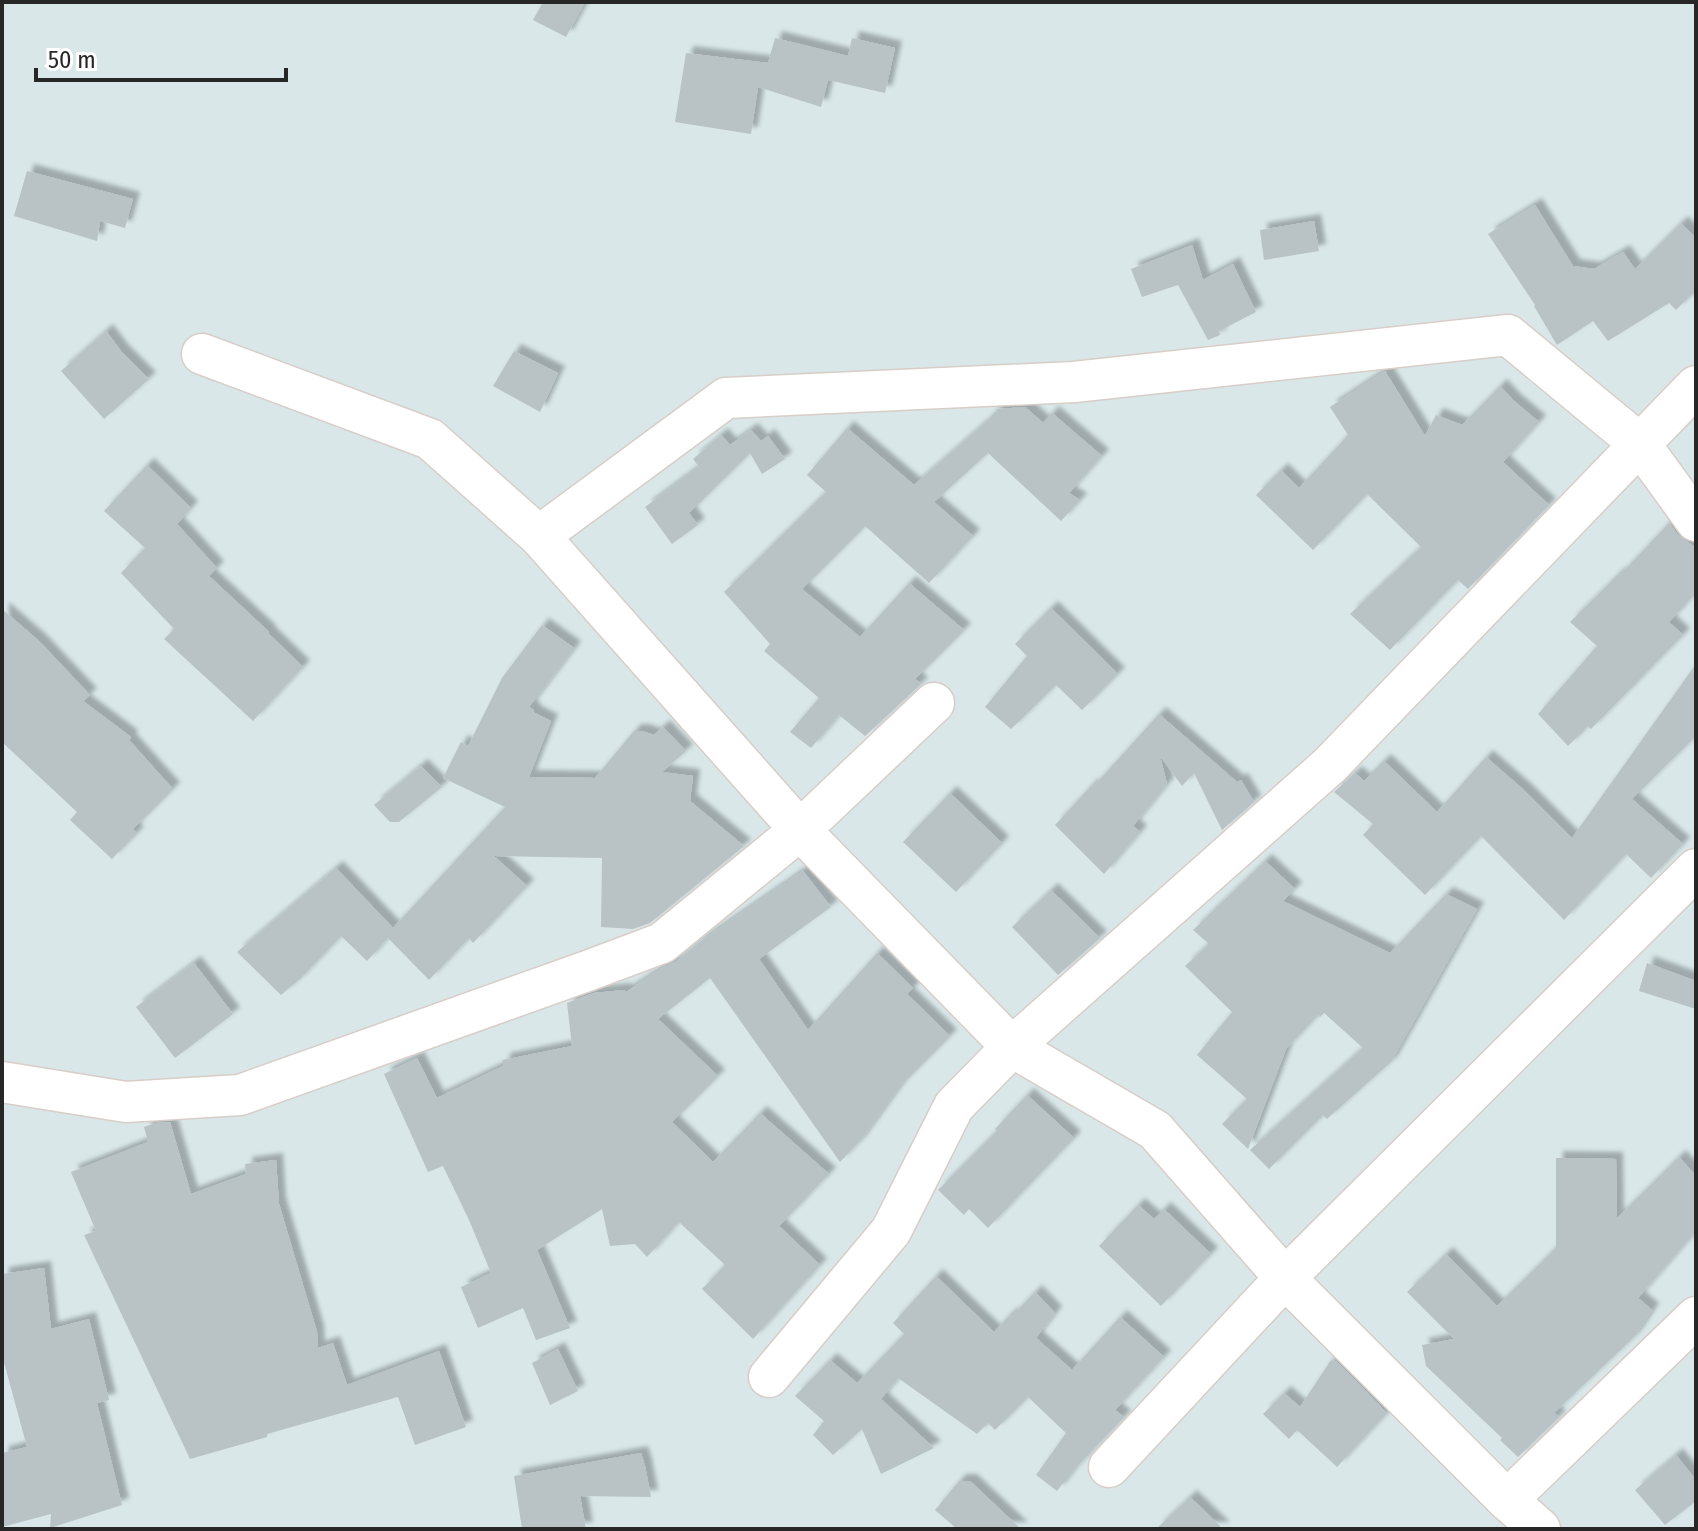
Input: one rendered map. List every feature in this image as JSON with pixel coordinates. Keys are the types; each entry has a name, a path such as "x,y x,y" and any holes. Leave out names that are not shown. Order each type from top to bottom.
{"street":[{"path":"539,536 726,398 1074,382 1508,335 1640,444 1696,521"},
{"path":"202,354 430,439 539,536 800,830 1012,1047 1155,1130 1285,1278 1507,1500 1540,1529"},
{"path":"769,1377 891,1231 954,1106 1012,1047 1330,765 1696,386"},
{"path":"2,1082 126,1102 240,1095 662,943 800,830 934,703"},
{"path":"1109,1467 1285,1278 1696,869"},
{"path":"1507,1500 1696,1317"}],"building":[{"path":"543,2 585,2 566,37 533,20"},
{"path":"775,38 848,56 852,38 895,48 885,93 828,80 821,107 758,87 751,134 675,122 686,53 768,63"},
{"path":"27,171 133,199 125,228 100,221 97,241 14,216"},
{"path":"1535,205 1573,266 1594,269 1623,252 1635,269 1681,223 1696,238 1696,290 1676,310 1669,303 1608,341 1593,321 1557,345 1535,305 1488,234"},
{"path":"1314,221 1319,251 1264,260 1260,230"},
{"path":"1192,245 1203,280 1233,264 1256,312 1208,340 1178,285 1142,297 1131,269"},
{"path":"106,331 149,379 104,419 61,371"},
{"path":"514,351 558,373 540,412 493,386"},
{"path":"1385,371 1425,436 1436,415 1462,425 1500,386 1539,422 1503,462 1549,505 1468,589 1458,580 1390,650 1350,614 1421,547 1367,494 1313,550 1256,495 1281,470 1299,488 1348,435 1330,407"},
{"path":"1025,407 1043,423 1052,413 1102,456 1069,493 1080,500 1061,521 988,453 934,502 973,536 929,583 865,526 802,589 860,637 909,583 964,630 915,679 921,684 865,736 839,715 811,748 790,732 819,698 764,651 770,644 724,592 826,492 807,475 847,428 914,485 998,409"},
{"path":"751,430 760,442 768,436 785,459 762,474 750,453 689,513 698,525 672,544 645,507 699,467 693,459 721,435 730,445"},
{"path":"147,465 191,508 177,524 217,568 209,576 303,667 253,721 164,639 174,629 121,573 145,548 104,511"},
{"path":"1669,523 1678,535 1696,548 1696,593 1669,622 1683,635 1591,729 1588,726 1568,746 1538,714 1597,646 1570,622"},
{"path":"1051,608 1118,674 1082,710 1056,685 1011,729 985,707 1027,656 1015,644"},
{"path":"2,609 39,641 90,695 83,701 131,737 129,740 173,789 133,829 137,833 112,859 70,820 77,812 2,742"},
{"path":"542,625 574,648 529,707 551,721 529,777 595,778 634,731 654,735 663,727 686,751 662,772 693,776 690,801 744,846 650,923 633,929 601,927 602,858 494,856 527,886 473,943 469,938 429,980 388,938 367,961 341,936 281,995 237,952 336,868 393,928 505,807 443,778 461,742 468,746 502,678"},
{"path":"1696,664 1696,736 1632,799 1683,844 1651,878 1626,854 1564,920 1481,836 1425,895 1363,835 1373,824 1334,792 1355,773 1364,781 1384,761 1437,812 1486,757 1572,838"},
{"path":"1159,714 1237,782 1241,780 1254,802 1222,830 1194,773 1182,786 1160,756 1167,784 1133,826 1140,832 1104,874 1055,825"},
{"path":"421,766 442,787 399,822 390,822 374,805"},
{"path":"950,793 1002,843 956,892 903,842"},
{"path":"1265,861 1295,889 1283,901 1390,953 1446,894 1477,909 1391,1062 1327,1119 1323,1115 1269,1169 1250,1150 1363,1048 1324,1013 1320,1017 1318,1015 1286,1049 1248,1149 1222,1124 1247,1099 1197,1055 1232,1012 1185,966 1209,944 1193,930"},
{"path":"803,871 831,907 759,959 808,1030 877,953 913,988 907,994 950,1036 899,1087 860,1141 840,1162 710,978 658,1019 718,1076 672,1122 713,1162 760,1113 829,1174 779,1226 820,1265 753,1339 702,1289 725,1265 679,1222 647,1257 635,1244 610,1246 602,1209 537,1250 570,1328 536,1340 523,1308 478,1328 461,1287 491,1273 443,1166 428,1172 384,1074 417,1058 437,1098 503,1066 503,1060 572,1046 567,1003 594,993 626,992 677,961"},
{"path":"1051,890 1100,938 1058,975 1012,927"},
{"path":"194,963 233,1014 175,1058 136,1007"},
{"path":"1647,963 1696,981 1696,1009 1639,991"},
{"path":"1027,1095 1074,1138 988,1228 969,1209 964,1215 938,1190 997,1131 995,1129"},
{"path":"170,1122 191,1194 246,1174 245,1164 276,1160 279,1204 317,1332 318,1348 333,1343 347,1385 439,1351 466,1427 415,1445 398,1397 190,1459 84,1235 96,1231 71,1172 148,1142 144,1127"},
{"path":"1679,1157 1696,1176 1696,1231 1638,1298 1652,1310 1634,1337 1554,1413 1559,1417 1518,1457 1426,1366 1422,1345 1454,1339 1407,1292 1446,1254 1497,1306 1556,1248 1556,1158 1616,1159 1617,1218"},
{"path":"1138,1205 1154,1219 1164,1209 1211,1254 1161,1306 1099,1246"},
{"path":"44,1268 51,1329 89,1319 109,1400 97,1403 122,1505 50,1528 51,1514 2,1527 2,1453 27,1447 2,1355 2,1274"},
{"path":"936,1276 994,1332 1035,1292 1055,1313 1036,1338 1072,1370 1120,1317 1164,1357 1115,1410 1124,1417 1057,1491 1036,1475 1066,1433 1028,1397 995,1430 988,1423 977,1434 898,1378 881,1399 934,1448 881,1474 862,1429 833,1455 813,1435 824,1421 795,1396 830,1360 857,1383 904,1334 893,1323"},
{"path":"558,1349 578,1391 550,1405 532,1363"},
{"path":"1331,1360 1337,1362 1387,1413 1337,1467 1297,1430 1289,1439 1263,1414 1284,1393 1300,1407"},
{"path":"641,1453 651,1497 580,1496 586,1529 522,1529 514,1476"},
{"path":"1676,1455 1696,1480 1696,1501 1665,1525 1635,1490"},
{"path":"959,1481 970,1481 1021,1529 957,1529 935,1510"},
{"path":"1190,1497 1223,1529 1156,1529"}]}
